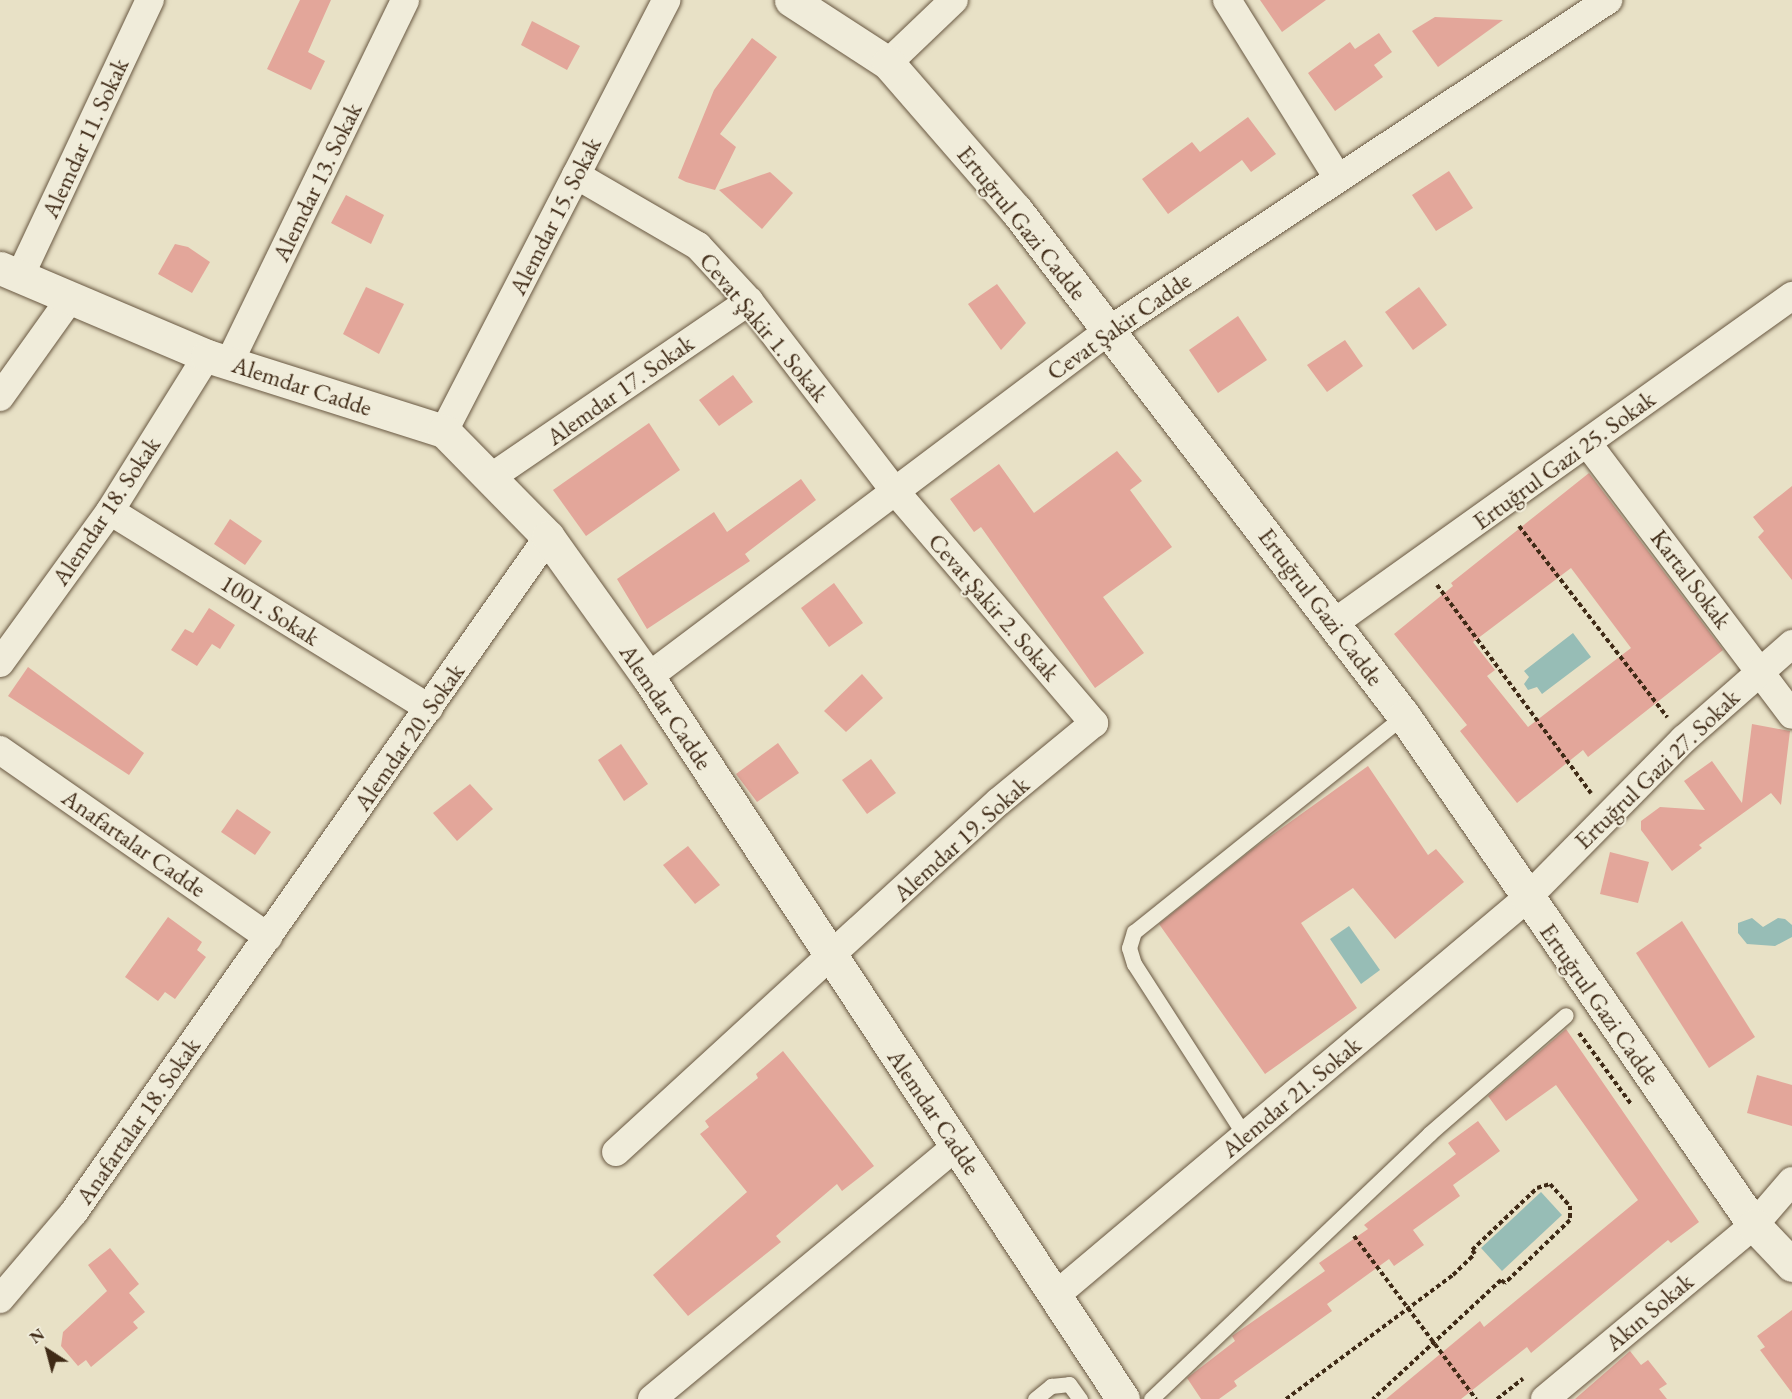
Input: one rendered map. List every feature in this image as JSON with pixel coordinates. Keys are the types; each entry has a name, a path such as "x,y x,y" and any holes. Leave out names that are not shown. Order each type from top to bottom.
{"street":[{"name":"Alemdar 11. Sokak","path":"10,272 150,0"},
{"name":"Alemdar 13. Sokak","path":"218,360 405,0"},
{"name":"Alemdar 15. Sokak","path":"444,431 666,0"},
{"name":"Ertuğrul Gazi Cadde","path":"791,0 888,63 1016,210 1404,716 1526,899 1754,1225 1792,1265"},
{"path":"888,63 954,0"},
{"path":"1227,0 1338,178"},
{"name":"Cevat Şakir Cadde","path":"648,677 1108,331 1608,0"},
{"name":"Cevat Şakir 1. Sokak","path":"576,175 698,246 749,301 895,491"},
{"name":"Alemdar Cadde","path":"10,272 218,360 444,431 548,537 648,677 830,958 1123,1399"},
{"name":"Ertuğrul Gazi 25. Sokak","path":"1334,623 1588,444 1792,296"},
{"path":"0,397 70,299"},
{"name":"Alemdar 17. Sokak","path":"490,478 749,301"},
{"name":"Alemdar 18. Sokak","path":"0,663 218,360"},
{"name":"Kartal Sokak","path":"1588,444 1792,715"},
{"name":"Cevat Şakir 2. Sokak","path":"895,491 1094,723"},
{"name":"1001. Sokak","path":"110,511 429,708"},
{"name":"Alemdar 20. Sokak","path":"268,937 548,537"},
{"name":"Ertuğrul Gazi 27. Sokak","path":"1526,899 1684,739 1792,644"},
{"name":"Alemdar 19. Sokak","path":"616,1152 998,802 1094,723"},
{"name":"Anafartalar Cadde","path":"0,750 268,937"},
{"name":"Alemdar 21. Sokak","path":"1056,1296 1526,899"},
{"name":"Anafartalar 18. Sokak","path":"0,1299 74,1212 268,937"},
{"path":"652,1399 957,1146"},
{"name":"Akın Sokak","path":"1545,1399 1754,1225 1792,1181"}],"lane":[{"path":"1245,1136 1134,964 1129,948 1134,932 1404,716"},
{"path":"1151,1399 1429,1134 1566,1015"},
{"path":"1035,1399 1051,1386 1069,1384 1080,1399"}],"path":[{"path":"1502,504 1684,739"},
{"path":"1420,562 1608,816"},
{"path":"1566,1015 1635,1111"},
{"path":"1286,1399 1453,1275 1475,1254 1472,1250 1537,1188 1550,1184 1570,1206 1570,1220 1505,1283 1501,1280 1373,1399"},
{"path":"1341,1219 1476,1399"},
{"path":"1497,1399 1527,1376"}],"water":[{"path":"1573,633 1591,657 1542,694 1537,687 1528,690 1524,684 1529,677 1524,671"},
{"path":"1752,918 1763,927 1778,918 1785,919 1792,925 1792,937 1775,946 1747,944 1738,933 1738,923"},
{"path":"1349,926 1380,970 1361,984 1330,939"},
{"path":"1541,1192 1562,1215 1502,1271 1481,1248"}],"building":[{"path":"300,0 331,0 308,52 325,61 311,90 267,69"},
{"path":"1260,0 1326,0 1282,32"},
{"path":"1435,17 1503,20 1438,67 1412,31"},
{"path":"532,21 580,46 567,70 521,45"},
{"path":"1379,33 1392,52 1374,65 1383,77 1335,111 1308,73 1350,42 1355,49"},
{"path":"752,38 777,57 720,134 736,147 715,190 686,182 678,178 714,90"},
{"path":"1248,117 1276,154 1251,172 1242,160 1168,214 1142,179 1192,142 1200,152"},
{"path":"1449,171 1473,208 1436,231 1412,195"},
{"path":"770,172 793,193 762,229 719,190"},
{"path":"346,195 384,215 371,244 331,223"},
{"path":"175,244 188,247 210,262 192,293 158,274"},
{"path":"997,284 1026,323 1001,350 968,304"},
{"path":"366,287 404,304 379,354 343,334"},
{"path":"1419,287 1447,325 1413,350 1385,312"},
{"path":"1238,316 1267,360 1218,393 1189,350"},
{"path":"1345,340 1363,366 1327,392 1307,365"},
{"path":"733,375 753,402 719,426 699,400"},
{"path":"649,423 680,470 586,536 553,490"},
{"path":"1117,451 1142,481 1130,490 1172,547 1103,597 1144,653 1095,688 981,527 974,532 950,499 999,464 1034,513"},
{"path":"1589,473 1723,650 1588,757 1583,750 1517,803 1460,731 1467,725 1394,634 1453,586 1451,583","holes":["1571,568 1631,648 1528,727 1487,676 1495,670 1473,642"]},
{"path":"801,479 816,500 745,554 750,561 647,629 617,579 714,512 727,532"},
{"path":"1792,486 1792,580 1758,537 1764,531 1753,517"},
{"path":"230,519 262,541 245,565 214,544"},
{"path":"834,583 863,623 829,647 801,608"},
{"path":"209,608 235,625 220,649 212,644 197,666 171,650 185,629 193,633"},
{"path":"28,667 144,753 129,775 8,696"},
{"path":"862,674 883,698 846,732 824,711"},
{"path":"1752,724 1790,731 1781,805 1771,793 1699,845 1702,848 1672,871 1641,830 1641,821 1660,807 1705,810 1684,781 1712,761 1742,803"},
{"path":"778,743 799,773 757,802 736,774"},
{"path":"621,744 648,784 624,801 598,760"},
{"path":"871,759 896,793 867,814 842,780"},
{"path":"1368,766 1428,855 1436,849 1464,882 1395,939 1353,888 1301,923 1357,1008 1265,1074 1159,924 1254,848"},
{"path":"470,784 493,809 457,841 433,813"},
{"path":"237,809 271,832 255,855 221,832"},
{"path":"688,846 720,885 695,904 663,865"},
{"path":"1610,852 1649,862 1638,903 1600,894"},
{"path":"168,917 202,942 197,950 206,957 175,999 165,992 158,1001 125,977"},
{"path":"1682,921 1755,1037 1709,1068 1636,953"},
{"path":"1566,1029 1699,1222 1671,1243 1668,1240 1531,1353 1527,1347 1461,1399 1386,1399 1480,1321 1484,1327 1638,1200 1556,1085 1506,1121 1488,1096"},
{"path":"783,1051 874,1166 842,1191 837,1184 776,1236 781,1242 688,1316 653,1275 747,1192 700,1134 709,1127 705,1121 758,1078 756,1074"},
{"path":"1757,1075 1792,1085 1792,1126 1747,1113"},
{"path":"1478,1121 1500,1151 1453,1185 1460,1196 1413,1230 1424,1245 1394,1266 1389,1259 1327,1304 1332,1311 1234,1381 1237,1386 1219,1399 1201,1399 1187,1378 1235,1341 1232,1336 1325,1271 1319,1263 1368,1229 1364,1225 1456,1154 1448,1143"},
{"path":"110,1248 139,1284 129,1293 145,1312 133,1322 138,1328 91,1367 86,1360 78,1366 61,1346 63,1332 107,1291 88,1265"},
{"path":"1792,1310 1792,1393 1760,1350 1765,1347 1757,1336"},
{"path":"1630,1351 1641,1365 1648,1360 1667,1384 1659,1389 1667,1399 1575,1399"}]}
